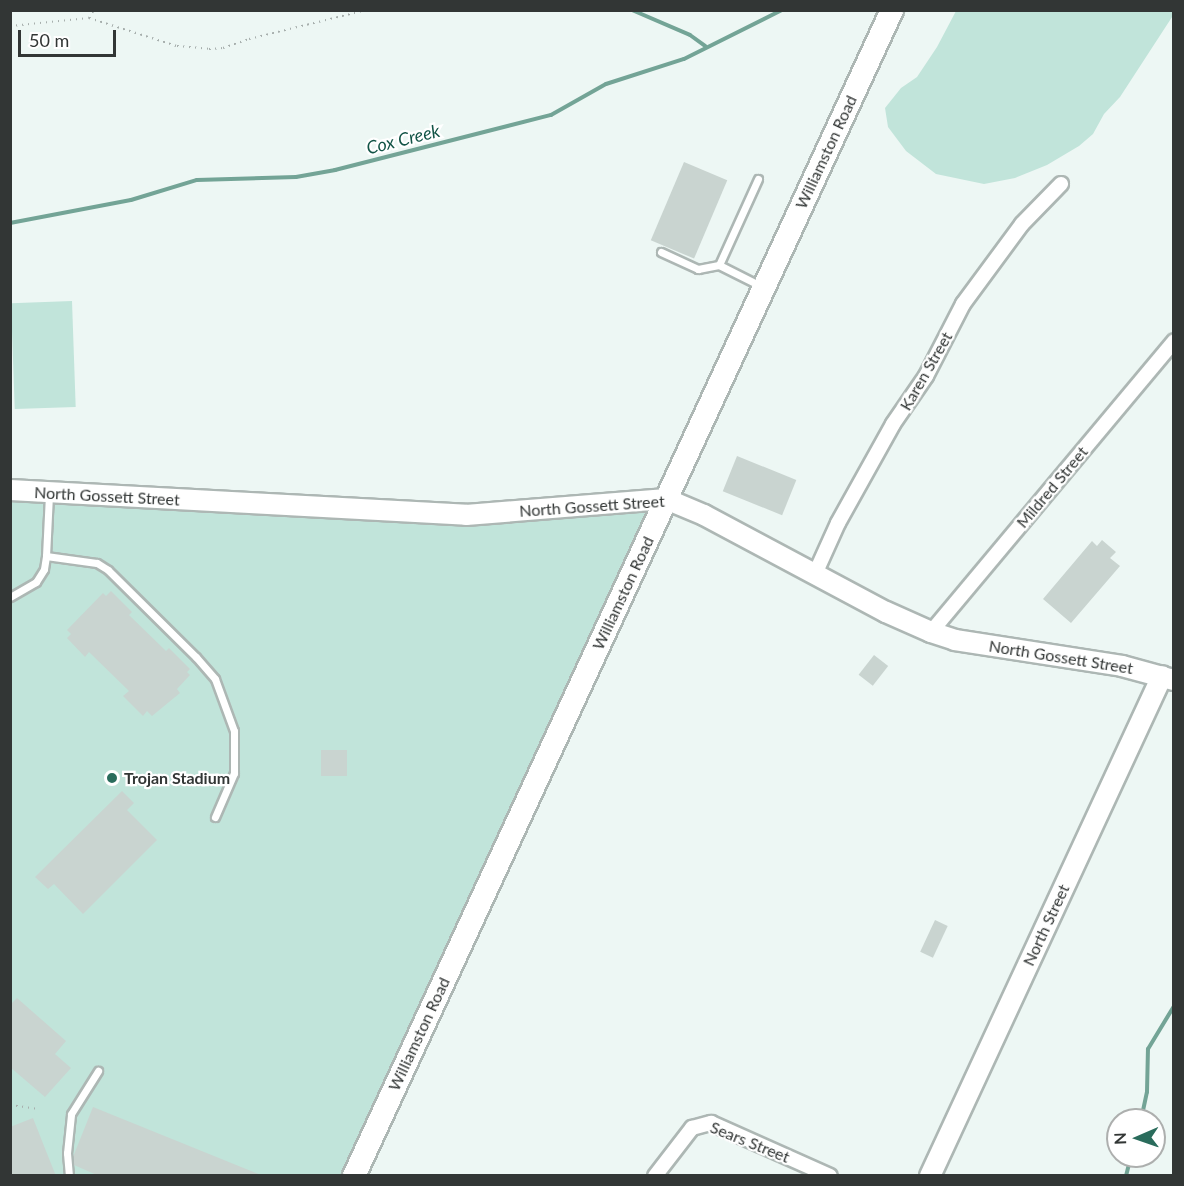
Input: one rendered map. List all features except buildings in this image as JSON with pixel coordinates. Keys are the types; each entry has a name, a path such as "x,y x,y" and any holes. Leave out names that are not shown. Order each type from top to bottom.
{"main road":[{"name":"Williamston Road","path":"354,1176 892,10"}],"street":[{"name":"Karen Street","path":"815,574 838,523 893,424 926,376 963,304 1022,224 1061,184"},
{"name":"Mildred Street","path":"931,632 1173,341"},
{"name":"North Gossett Street","path":"10,490 466,515 666,499 705,515 815,574 931,632 955,640 1122,666 1168,678"},
{"name":"North Street","path":"930,1176 1168,678"},
{"name":"Sears Street","path":"655,1176 692,1128 711,1123 831,1176"}],"lane":[{"path":"719,265 758,179"},
{"path":"661,252 698,269 719,265 763,288"},
{"path":"10,597 36,582 44,569 49,492"},
{"path":"46,556 97,563 108,570 215,679 234,731 235,754 234,773 215,817"},
{"path":"69,1176 71,1114 98,1071"}],"path":[{"path":"89,18 94,10"},
{"path":"10,26 89,18 177,46 209,49 223,48 249,39 366,10"},
{"path":"10,1105 37,1109"}],"green space":[{"path":"1173,10 1174,14 1120,97 1104,114 1093,134 1079,146 1047,165 1015,178 984,184 936,174 906,151 888,127 885,108 901,88 917,77 937,47 956,11"},
{"path":"72,301 76,407 15,409 11,303"},
{"path":"666,499 354,1175 11,1175 11,501 454,526"}],"waterway":[{"path":"632,10 690,35 705,46"},
{"name":"Cox Creek","path":"10,223 131,200 197,180 296,177 335,170 551,115 606,84 684,59 782,10"},
{"path":"1144,1108 1147,1092 1148,1049 1174,1006"},
{"path":"1126,1176 1128,1168"}],"place":[{"name":"Trojan Stadium","path":"112,778"}]}
